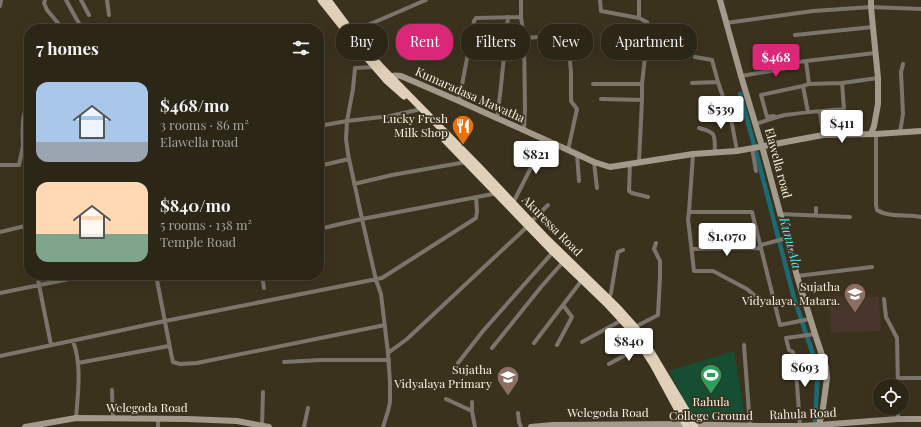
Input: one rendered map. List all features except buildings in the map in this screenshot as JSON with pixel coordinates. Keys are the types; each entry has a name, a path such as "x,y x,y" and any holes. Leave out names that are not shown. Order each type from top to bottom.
{"highway":[{"name":"Akuressa Road","path":"326,2 345,24"},
{"name":"Akuressa Road","path":"326,2 356,46 375,67 389,78 530,224 544,236 572,266 609,298 635,327 654,356 690,425"},
{"name":"Akuressa Road","path":"374,60 417,110 466,162 513,203 553,252 563,262 572,266 582,280 622,320 642,346 690,425"}],"street":[{"path":"0,6 1,0"},
{"path":"45,0 44,3 47,10 59,24"},
{"path":"66,0 80,24"},
{"path":"81,0 90,15"},
{"path":"107,0 109,15"},
{"path":"370,24 426,0"},
{"path":"521,0 522,24"},
{"path":"600,0 601,11 639,18 647,22 648,29 642,84 639,162"},
{"path":"639,0 639,18"},
{"name":"Elawella road","path":"720,0 810,319 826,367 827,378 819,426"},
{"path":"871,0 878,78 878,104 874,126 877,210 890,215 921,217"},
{"path":"726,23 813,11 871,7 921,9"},
{"path":"497,119 502,86 508,17"},
{"path":"459,101 474,21 476,18 521,17"},
{"path":"795,35 873,27"},
{"path":"741,76 793,67 792,63 875,53"},
{"path":"697,57 712,60 732,124 737,151"},
{"path":"524,60 524,131"},
{"path":"568,150 577,109 571,101 570,61"},
{"path":"806,61 809,84"},
{"path":"900,132 902,114 901,72 903,64"},
{"path":"375,67 355,68 347,121 346,139 354,184 376,280 381,294 385,324 390,382 390,402 383,427"},
{"name":"Kumaradasa Mawatha","path":"389,78 396,75 401,76 594,162 610,167 693,154 737,151 823,135 921,131"},
{"path":"774,118 774,116 767,117 761,95 809,84 842,83 878,78"},
{"path":"692,83 718,82"},
{"path":"756,124 784,116 844,109 842,83"},
{"path":"593,84 642,84"},
{"path":"803,86 808,112"},
{"path":"601,100 642,100"},
{"path":"324,125 390,116 417,110"},
{"path":"820,112 823,135"},
{"path":"0,165 19,165 23,146 22,128 24,117"},
{"path":"699,128 711,131 714,136 715,153"},
{"path":"513,203 545,140"},
{"path":"752,148 756,171"},
{"path":"577,154 579,182"},
{"path":"693,154 688,219 694,271 713,271 746,289 762,300 775,304"},
{"path":"324,165 349,159"},
{"path":"354,184 392,175 466,162"},
{"path":"594,162 597,188"},
{"path":"630,163 629,191 648,198"},
{"path":"324,228 486,195 497,190"},
{"path":"0,356 165,321 382,278 476,218 476,197"},
{"path":"388,353 407,339 530,224 548,205"},
{"path":"816,208 816,215"},
{"path":"689,212 752,212 780,325 810,319"},
{"path":"780,214 850,217"},
{"path":"0,232 24,226"},
{"path":"692,249 761,247 787,238"},
{"path":"635,327 658,315 660,261 654,249 656,243"},
{"path":"609,298 612,293 618,252 623,250"},
{"path":"458,363 483,331 553,252"},
{"path":"492,348 563,262"},
{"path":"798,276 872,267"},
{"path":"39,280 51,345"},
{"path":"0,293 62,280"},
{"path":"157,280 173,362 180,364 197,363 385,324"},
{"path":"263,280 264,288"},
{"path":"534,343 582,280"},
{"path":"884,299 886,317 897,338 898,378 921,378"},
{"path":"558,345 572,317 563,305"},
{"path":"582,342 622,320"},
{"path":"800,426 797,384 792,352 789,350 786,338 815,334"},
{"path":"73,341 78,363 76,418"},
{"path":"744,345 750,426"},
{"path":"78,363 170,346"},
{"path":"609,364 642,346"},
{"path":"284,362 322,360 388,360"},
{"path":"112,390 113,419"},
{"path":"262,426 263,392"},
{"path":"446,399 472,411"},
{"path":"472,402 475,427"},
{"path":"304,427 308,408"},
{"path":"518,413 521,427"},
{"path":"898,415 898,420"},
{"name":"Welegoda Road","path":"25,427 76,418 237,421 269,427"},
{"path":"158,419 158,427"},
{"name":"Rahula Road","path":"690,425 819,426 883,424 898,420 921,419"},
{"name":"Welegoda Road","path":"531,427 690,425"}],"shaded area":[{"name":"Sujatha Vidyalaya, Matara.","path":"829,296 879,297 881,331 831,333"}],"green space":[{"name":"Rahula College Ground","path":"734,351 746,422 694,419 669,371"}],"waterway":[{"name":"Kunu Ala","path":"740,94 794,298 818,369 815,421"}],"place":[{"name":"Lucky Fresh Milk Shop","path":"463,146"},
{"name":"Sujatha Vidyalaya, Matara.","path":"855,314"},
{"name":"Rahula College Ground","path":"711,394"},
{"name":"Sujatha Vidyalaya Primary","path":"508,396"}]}
